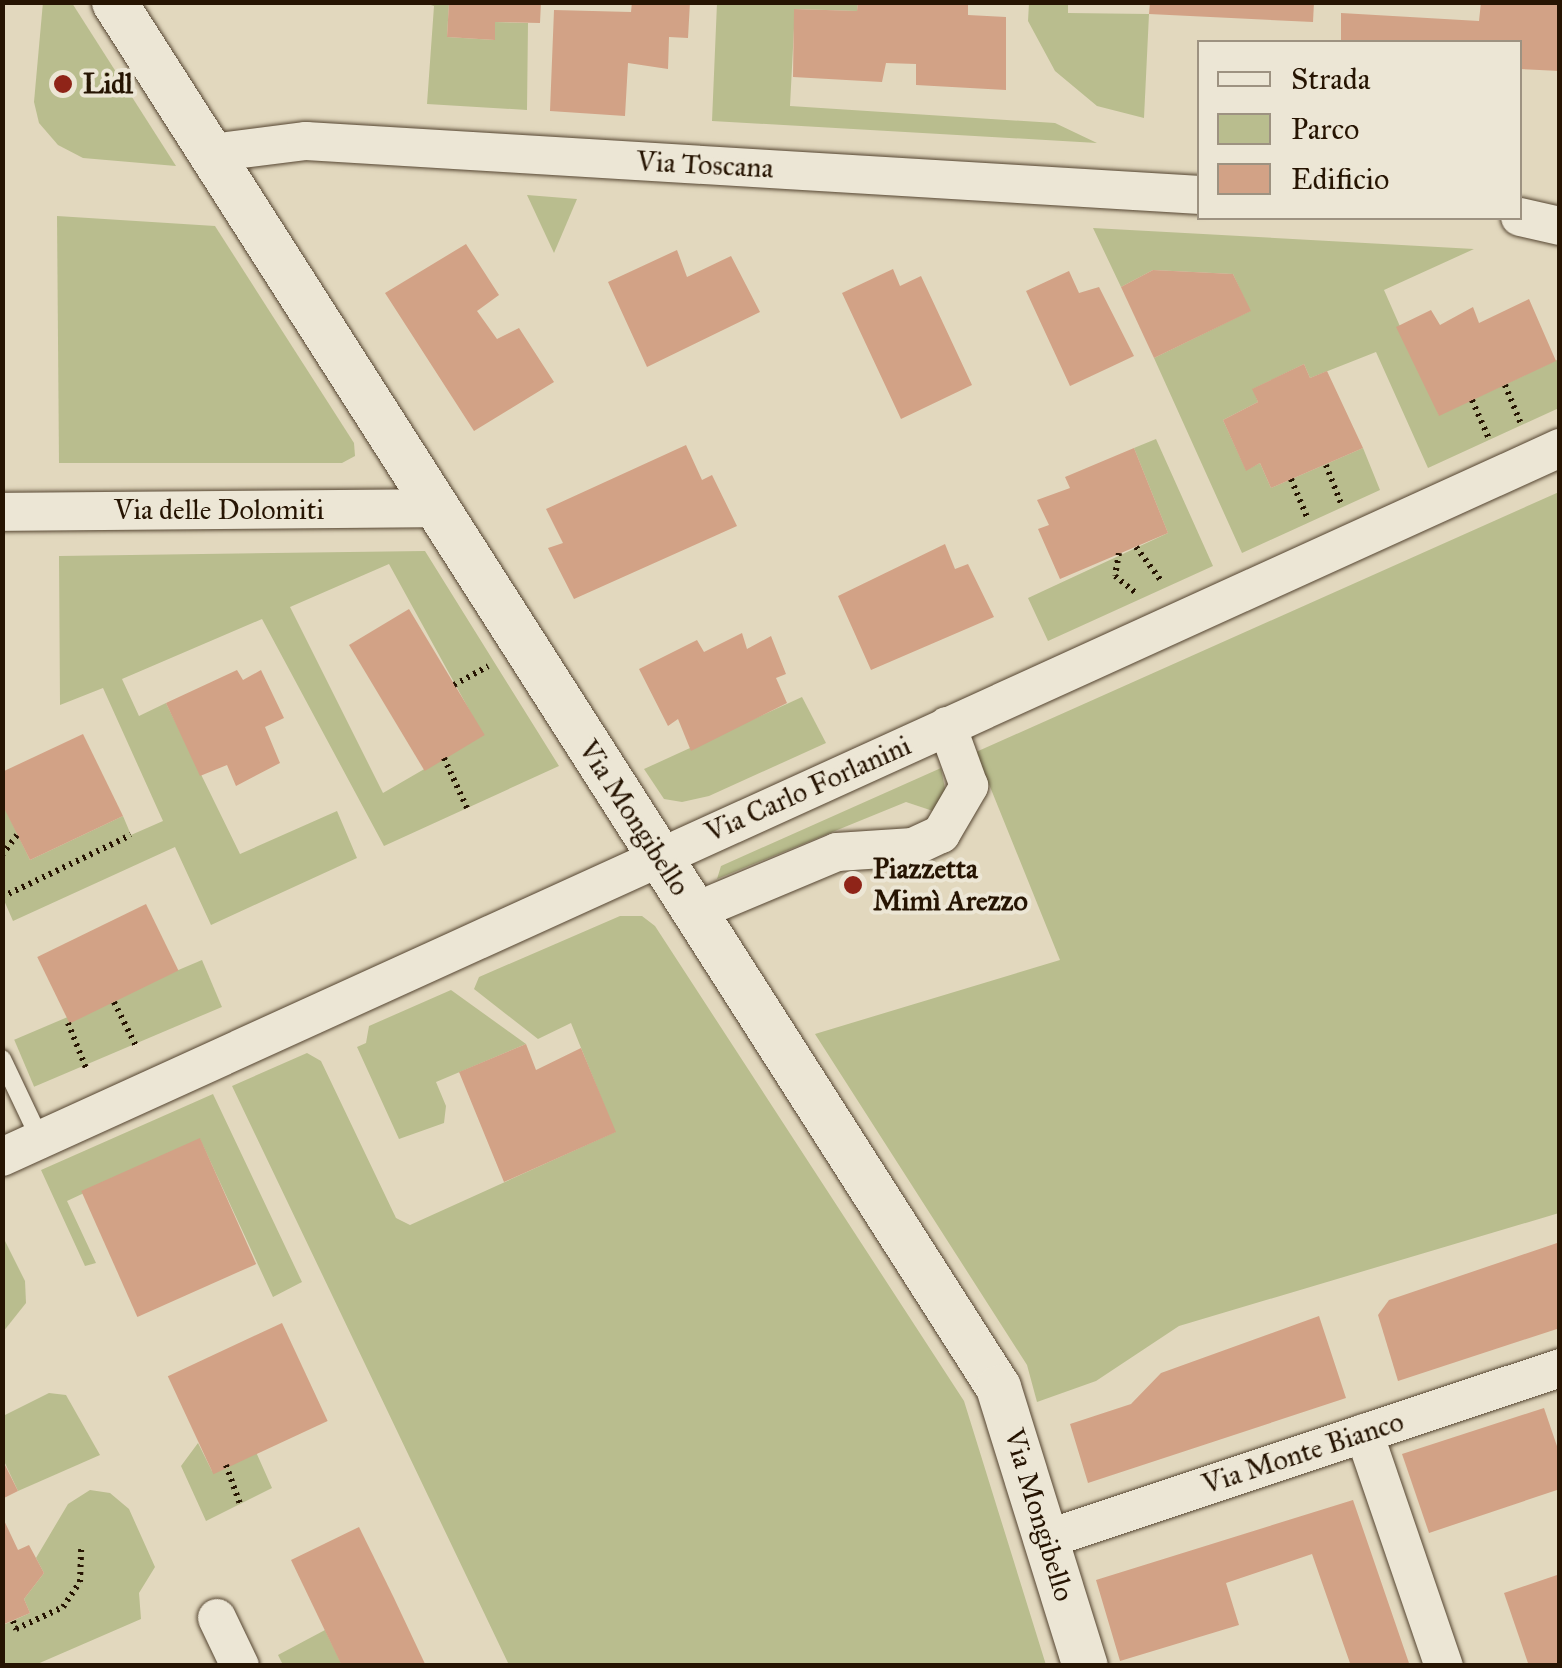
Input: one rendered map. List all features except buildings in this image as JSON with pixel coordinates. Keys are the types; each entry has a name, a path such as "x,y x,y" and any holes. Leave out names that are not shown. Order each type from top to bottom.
{"street":[{"name":"Via Mongibello","path":"114,2 998,1387 1085,1666"},
{"name":"Via Toscana","path":"211,154 306,141 1197,196"},
{"path":"1522,217 1560,226"},
{"name":"Via Carlo Forlanini","path":"2,1158 1560,448"},
{"name":"Via delle Dolomiti","path":"2,512 436,508"},
{"path":"694,912 837,852 914,847 942,834 969,786 946,726"},
{"name":"Via Monte Bianco","path":"1047,1539 1560,1368"},
{"path":"1364,1433 1444,1666"},
{"path":"217,1618 240,1666"}],"lane":[{"path":"2,1059 41,1140"}],"path":[{"path":"1505,385 1521,425"},
{"path":"1472,400 1489,440"},
{"path":"1326,464 1342,507"},
{"path":"1291,479 1309,522"},
{"path":"1136,546 1166,587"},
{"path":"1119,554 1115,576 1126,590 1146,596"},
{"path":"454,685 494,662"},
{"path":"444,758 467,808"},
{"path":"2,854 17,835"},
{"path":"2,897 131,836"},
{"path":"114,1002 136,1046"},
{"path":"68,1023 86,1068"},
{"path":"226,1465 240,1504"},
{"path":"13,1620 16,1629 63,1607 80,1582 81,1548"}],"green space":[{"path":"43,2 72,3 176,166 83,158 58,145 39,123 34,102"},
{"path":"421,2 449,3 447,37 495,40 495,22 528,23 527,110 427,104 434,6"},
{"path":"717,3 858,3 857,11 795,9 790,106 1055,123 1097,143 712,121"},
{"path":"1029,3 1068,3 1068,13 1149,14 1144,118 1097,106 1055,71 1028,21"},
{"path":"527,195 577,199 554,253"},
{"path":"57,216 215,226 354,443 355,456 342,463 59,463"},
{"path":"1093,228 1474,249 1384,290 1439,415 1559,359 1559,408 1428,468 1376,352 1310,378 1304,364 1253,389 1258,402 1223,420 1246,470 1260,463 1271,488 1363,448 1380,490 1242,553 1154,358 1250,311 1233,274 1153,270 1121,287"},
{"path":"1156,439 1213,566 1048,641 1028,598 1168,533 1134,448"},
{"path":"1559,492 1559,1213 1179,1326 1096,1381 1037,1402 1027,1365 815,1034 1060,960 976,752"},
{"path":"425,551 559,766 384,846 262,619 122,679 139,716 166,703 240,854 337,811 357,858 211,925 175,847 13,921 3,898 3,804 30,860 123,816 131,835 163,821 103,688 60,705 59,556","holes":["389,564 483,735 383,793 290,607"]},
{"path":"802,697 826,743 709,796 682,802 664,799 644,769"},
{"path":"941,768 946,794 936,812 906,802 717,879 721,866"},
{"path":"620,916 642,916 655,926 964,1401 1046,1665 509,1665 232,1086 307,1053 321,1061 396,1218 410,1225 615,1132 571,1023 538,1039 474,989 479,977"},
{"path":"202,960 222,1007 34,1087 14,1040"},
{"path":"451,990 526,1044 436,1082 446,1106 444,1123 399,1139 357,1047 366,1043 369,1026"},
{"path":"213,1094 302,1282 273,1297 200,1139 67,1201 96,1263 85,1266 41,1170"},
{"path":"2,1235 25,1281 26,1303 3,1332"},
{"path":"49,1393 66,1395 100,1455 18,1491 3,1459 3,1416"},
{"path":"198,1443 212,1471 256,1452 272,1488 206,1521 181,1466"},
{"path":"90,1490 110,1493 129,1509 155,1567 139,1593 141,1619 35,1665 3,1666 3,1625 30,1613 24,1599 44,1573 36,1558 68,1504"},
{"path":"325,1630 342,1665 283,1665 278,1655"}],"place":[{"name":"Lidl","path":"63,84"},
{"name":"Piazzetta Mimì Arezzo","path":"853,885"}]}
